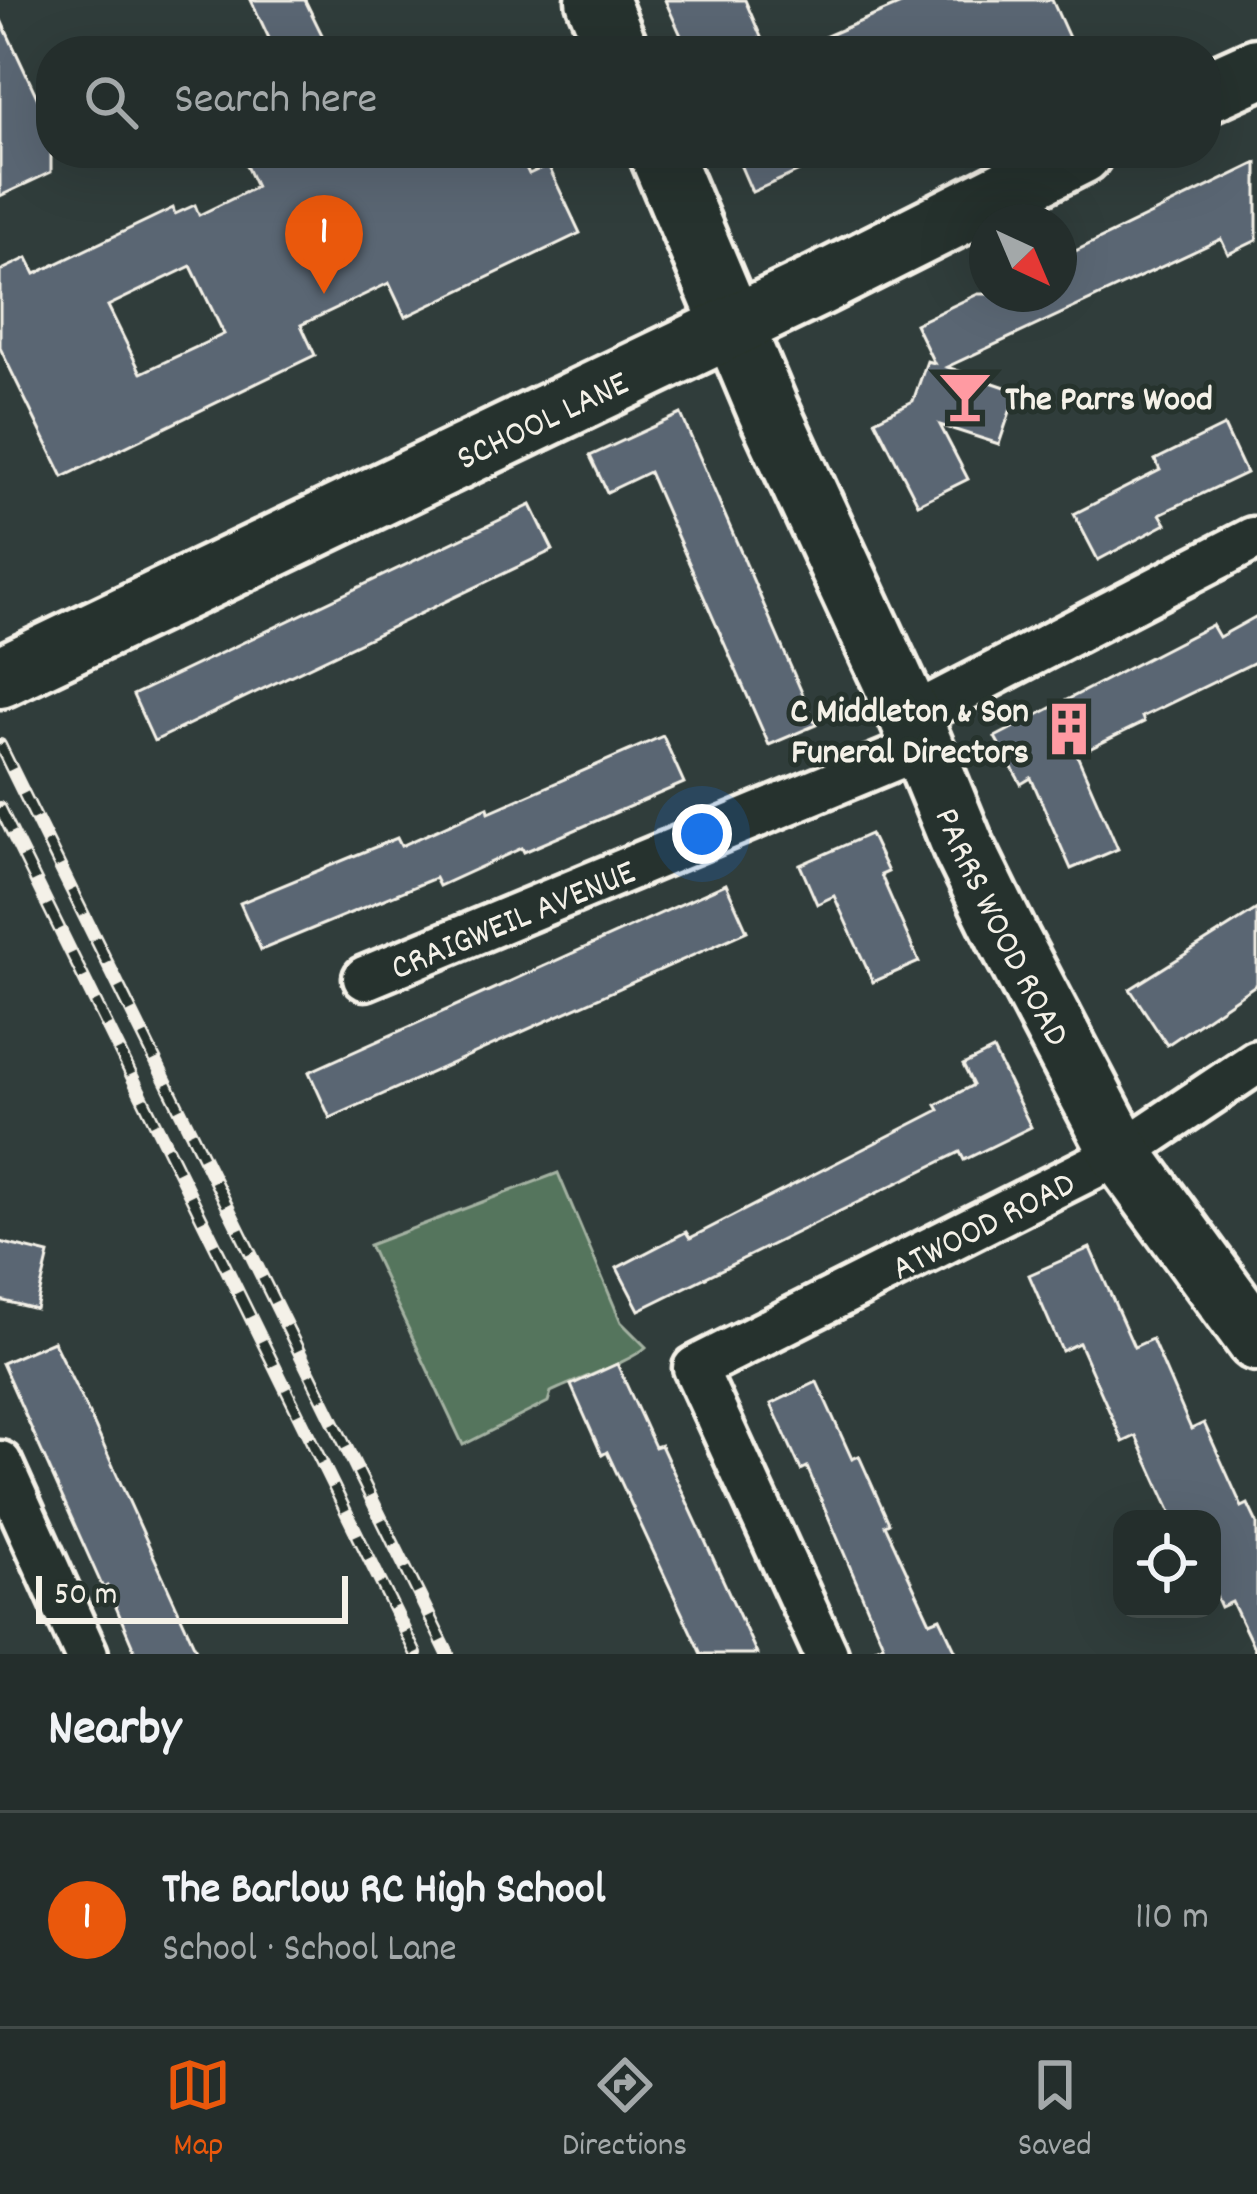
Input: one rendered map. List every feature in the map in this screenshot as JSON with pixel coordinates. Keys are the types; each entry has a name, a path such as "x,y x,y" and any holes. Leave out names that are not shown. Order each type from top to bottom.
{"street":[{"path":"597,0 612,36"},
{"path":"1221,85 1257,69"},
{"name":"PARRS WOOD ROAD","path":"666,168 963,846 1121,1153 1257,1340"},
{"name":"SCHOOL LANE","path":"0,676 1051,168"},
{"name":"CRAIGWEIL AVENUE","path":"365,978 916,732 1253,538"},
{"name":"ATWOOD ROAD","path":"826,1654 695,1368 1121,1153 1257,1062"},
{"path":"0,1463 86,1654"}],"green space":[{"path":"558,1173 621,1322 646,1347 551,1392 548,1402 463,1445 369,1245"}],"building":[{"path":"251,0 305,0 323,36 268,36"},
{"path":"665,0 745,0 761,36 681,36"},
{"path":"910,0 1052,0 1068,36 827,36"},
{"path":"0,18 36,95 36,168 51,168 51,172 0,196"},
{"path":"1257,163 1257,240 1228,254 1221,239 1077,306 1077,250"},
{"path":"247,168 526,168 529,174 549,168 580,233 405,317 389,283 301,325 315,355 63,477 0,348 0,271 27,258 35,274 173,208 175,214 195,205 199,215 256,187","holes":["191,266 224,334 141,373 108,306"]},
{"path":"742,168 806,168 752,192"},
{"path":"969,298 969,312 1065,312 947,367 1017,391 999,444 940,425 968,479 918,504 875,420 913,401 927,361 934,363 915,324"},
{"path":"681,414 816,725 769,745 649,472 607,492 590,456"},
{"path":"1224,426 1246,473 1160,514 1166,524 1098,560 1074,514 1160,470 1155,460"},
{"path":"531,505 553,550 154,741 133,695"},
{"path":"1257,616 1257,661 1077,755 1118,849 1071,869 1031,778 1021,784 995,737 1212,625 1219,637"},
{"path":"663,736 684,783 439,886 435,878 261,950 240,903 397,838 401,846 488,807 489,812"},
{"path":"870,834 888,872 881,875 919,962 873,982 834,896 817,904 800,865"},
{"path":"726,884 747,931 330,1118 309,1072"},
{"path":"1257,909 1257,984 1167,1045 1130,989"},
{"path":"993,1050 1031,1127 964,1160 960,1152 639,1310 617,1268 686,1232 690,1238 939,1110 936,1105 973,1085 963,1065"},
{"path":"0,1242 49,1254 36,1309 0,1300"},
{"path":"1090,1248 1134,1347 1152,1339 1191,1429 1204,1423 1242,1507 1248,1504 1257,1523 1257,1654 1232,1602 1221,1607 1221,1510 1170,1510 1136,1436 1123,1442 1079,1343 1062,1351 1029,1275"},
{"path":"53,1341 198,1654 136,1654 107,1586 103,1588 2,1363"},
{"path":"617,1364 655,1447 661,1445 757,1654 701,1654 607,1452 602,1455 571,1385"},
{"path":"817,1382 852,1459 859,1456 930,1622 940,1618 957,1654 862,1654 883,1644 807,1467 801,1470 771,1404"}],"railway":[{"path":"0,745 448,1654"},
{"path":"0,808 416,1654"}],"place":[{"name":"The Barlow RC High School","path":"324,294"},
{"name":"The Parrs Wood","path":"965,396"},
{"name":"C Middleton & Son Funeral Directors","path":"1069,729"}]}
